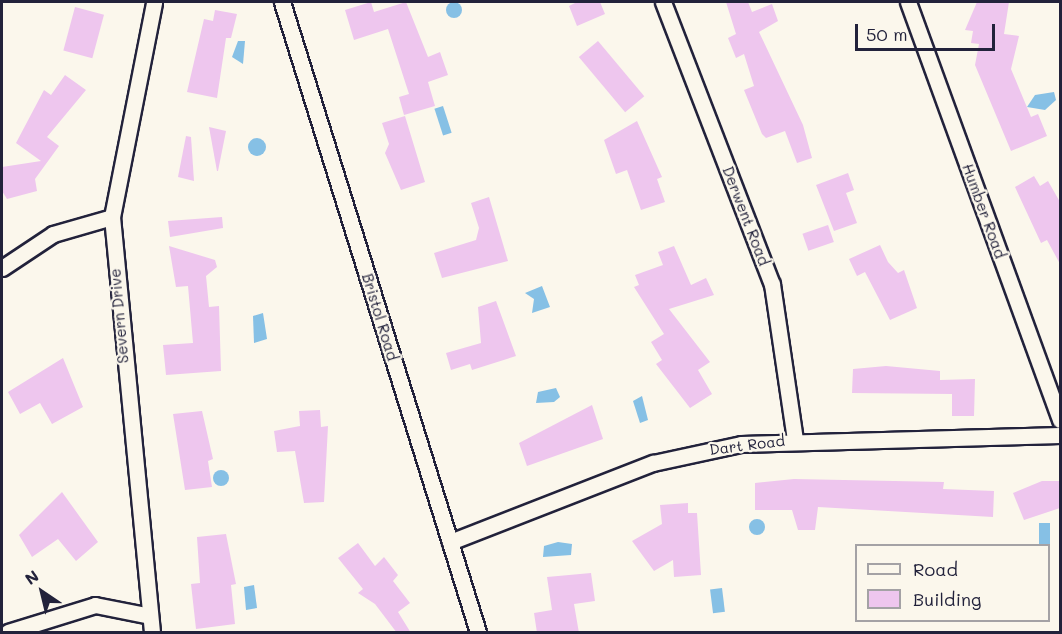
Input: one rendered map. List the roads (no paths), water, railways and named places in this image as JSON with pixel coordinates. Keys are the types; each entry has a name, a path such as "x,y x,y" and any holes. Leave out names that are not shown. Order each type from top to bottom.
{"street":[{"name":"Severn Drive","path":"152,633 112,217 154,2"},
{"name":"Bristol Road","path":"282,2 478,633"},
{"name":"Derwent Road","path":"663,2 772,284 795,439"},
{"name":"Humber Road","path":"908,2 1060,420"},
{"path":"2,268 53,234 112,217"},
{"name":"Dart Road","path":"450,542 653,463 741,444 795,439 1060,435"},
{"path":"8,633 95,605 150,616"}],"water":[{"path":"454,2 460,4 462,10 460,16 454,18 448,16 446,10 448,4"},
{"path":"238,41 245,41 243,64 232,57"},
{"path":"1054,92 1056,100 1045,110 1027,107 1035,95"},
{"path":"443,106 452,133 443,135 434,109"},
{"path":"257,138 263,141 266,147 263,153 257,156 251,153 248,147 251,141"},
{"path":"542,286 550,307 532,313 534,299 525,293"},
{"path":"263,313 267,339 254,343 253,316"},
{"path":"556,388 560,397 554,402 536,403 538,392"},
{"path":"642,396 648,420 640,423 633,401"},
{"path":"218,470 224,470 229,478 227,484 218,486 213,481 213,475"},
{"path":"754,519 760,519 765,527 763,533 754,535 749,530 749,524"},
{"path":"1039,523 1050,523 1050,544 1039,544"},
{"path":"558,542 572,544 571,555 543,557 544,546"},
{"path":"254,585 257,608 246,610 244,587"},
{"path":"722,588 725,612 713,613 710,589"}]}
